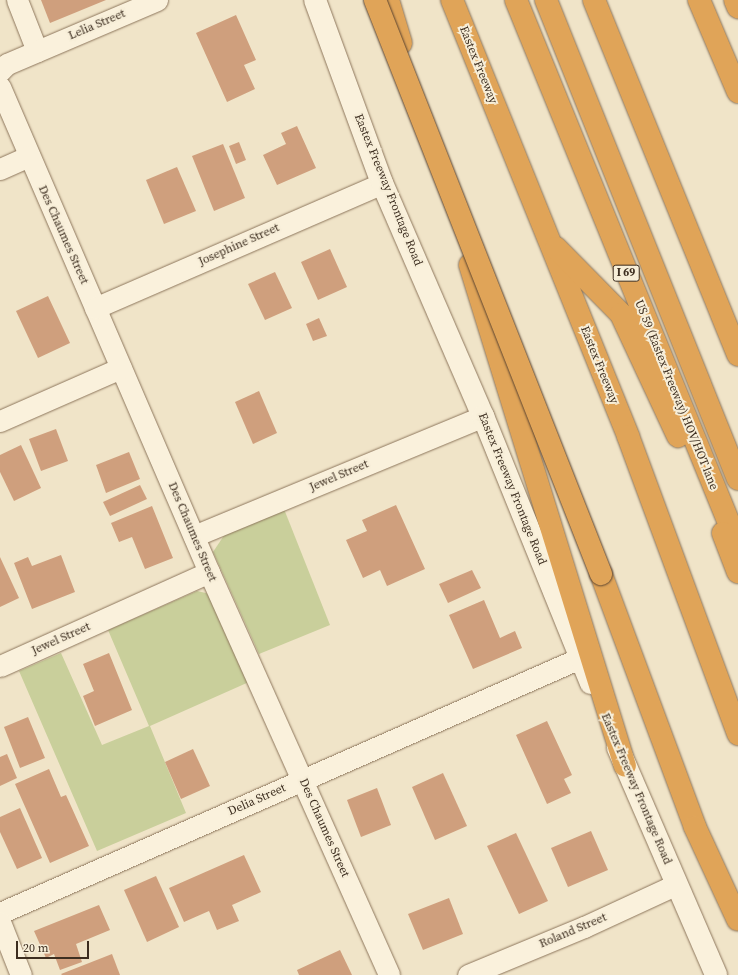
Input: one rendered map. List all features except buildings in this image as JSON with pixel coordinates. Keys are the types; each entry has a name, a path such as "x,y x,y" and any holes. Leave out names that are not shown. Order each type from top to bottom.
{"highway":[{"path":"375,0 601,574 695,826 738,920"},
{"path":"388,0 625,766"},
{"name":"Eastex Freeway","path":"452,0 628,436 738,734"},
{"name":"US 59 (Eastex Freeway) HOV/HOT lane","path":"516,0 738,545"},
{"name":"I 69","path":"546,0 738,479"},
{"path":"594,0 738,355"},
{"path":"610,0 611,44"},
{"path":"699,0 738,92"},
{"path":"735,0 738,7"},
{"path":"549,242 621,314 724,534 738,572"}],"main road":[{"name":"Eastex Freeway Frontage Road","path":"315,0 382,183 484,416 580,658 625,766 716,975"}],"street":[{"path":"0,72 7,64 37,51 17,0"},
{"name":"Lelia Street","path":"37,51 157,0"},
{"name":"Des Chaumes Street","path":"0,87 209,572 389,975"},
{"path":"0,169 29,156"},
{"name":"Josephine Street","path":"95,308 382,183"},
{"path":"0,421 121,368"},
{"name":"Jewel Street","path":"194,536 484,416"},
{"name":"Jewel Street","path":"0,666 209,572"},
{"name":"Delia Street","path":"0,912 580,658"},
{"name":"Roland Street","path":"468,975 584,926 677,884"},
{"path":"0,922 21,975"}],"green space":[{"path":"284,509 330,625 259,654 213,552 225,534"},
{"path":"197,591 210,594 249,682 150,726 186,813 97,851 19,671 61,653 102,745 149,726 108,630"}]}
